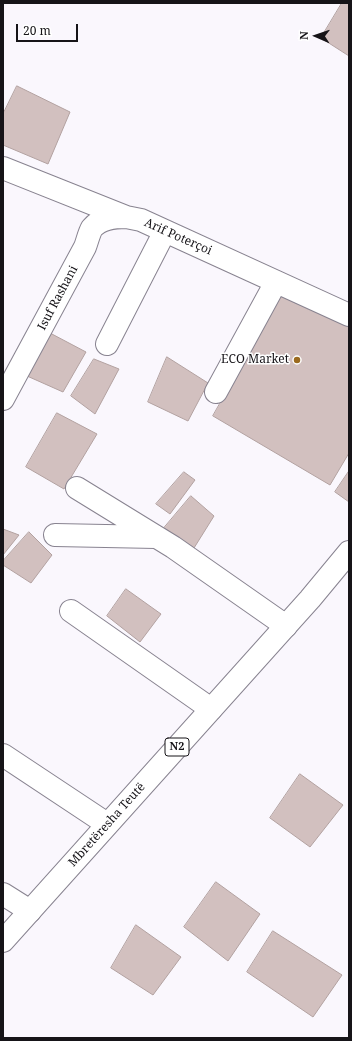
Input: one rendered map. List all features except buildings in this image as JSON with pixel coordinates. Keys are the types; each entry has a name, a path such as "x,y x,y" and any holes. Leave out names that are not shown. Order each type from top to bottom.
{"street":[{"name":"Arif Poterçoi","path":"3,168 126,217 141,220 349,316"},
{"name":"Isuf Rashani","path":"3,399 85,247 92,229 102,221 114,217 126,217"},
{"path":"107,344 165,231"},
{"path":"216,392 276,282"},
{"path":"78,488 165,542 286,626"},
{"path":"55,535 165,542"},
{"name":"Mbretëresha Teutë","path":"3,941 286,626 349,552"},
{"path":"72,611 210,709"},
{"path":"3,755 108,824"},
{"path":"3,894 30,911"}],"place":[{"name":"ECO Market","path":"297,360"}]}
